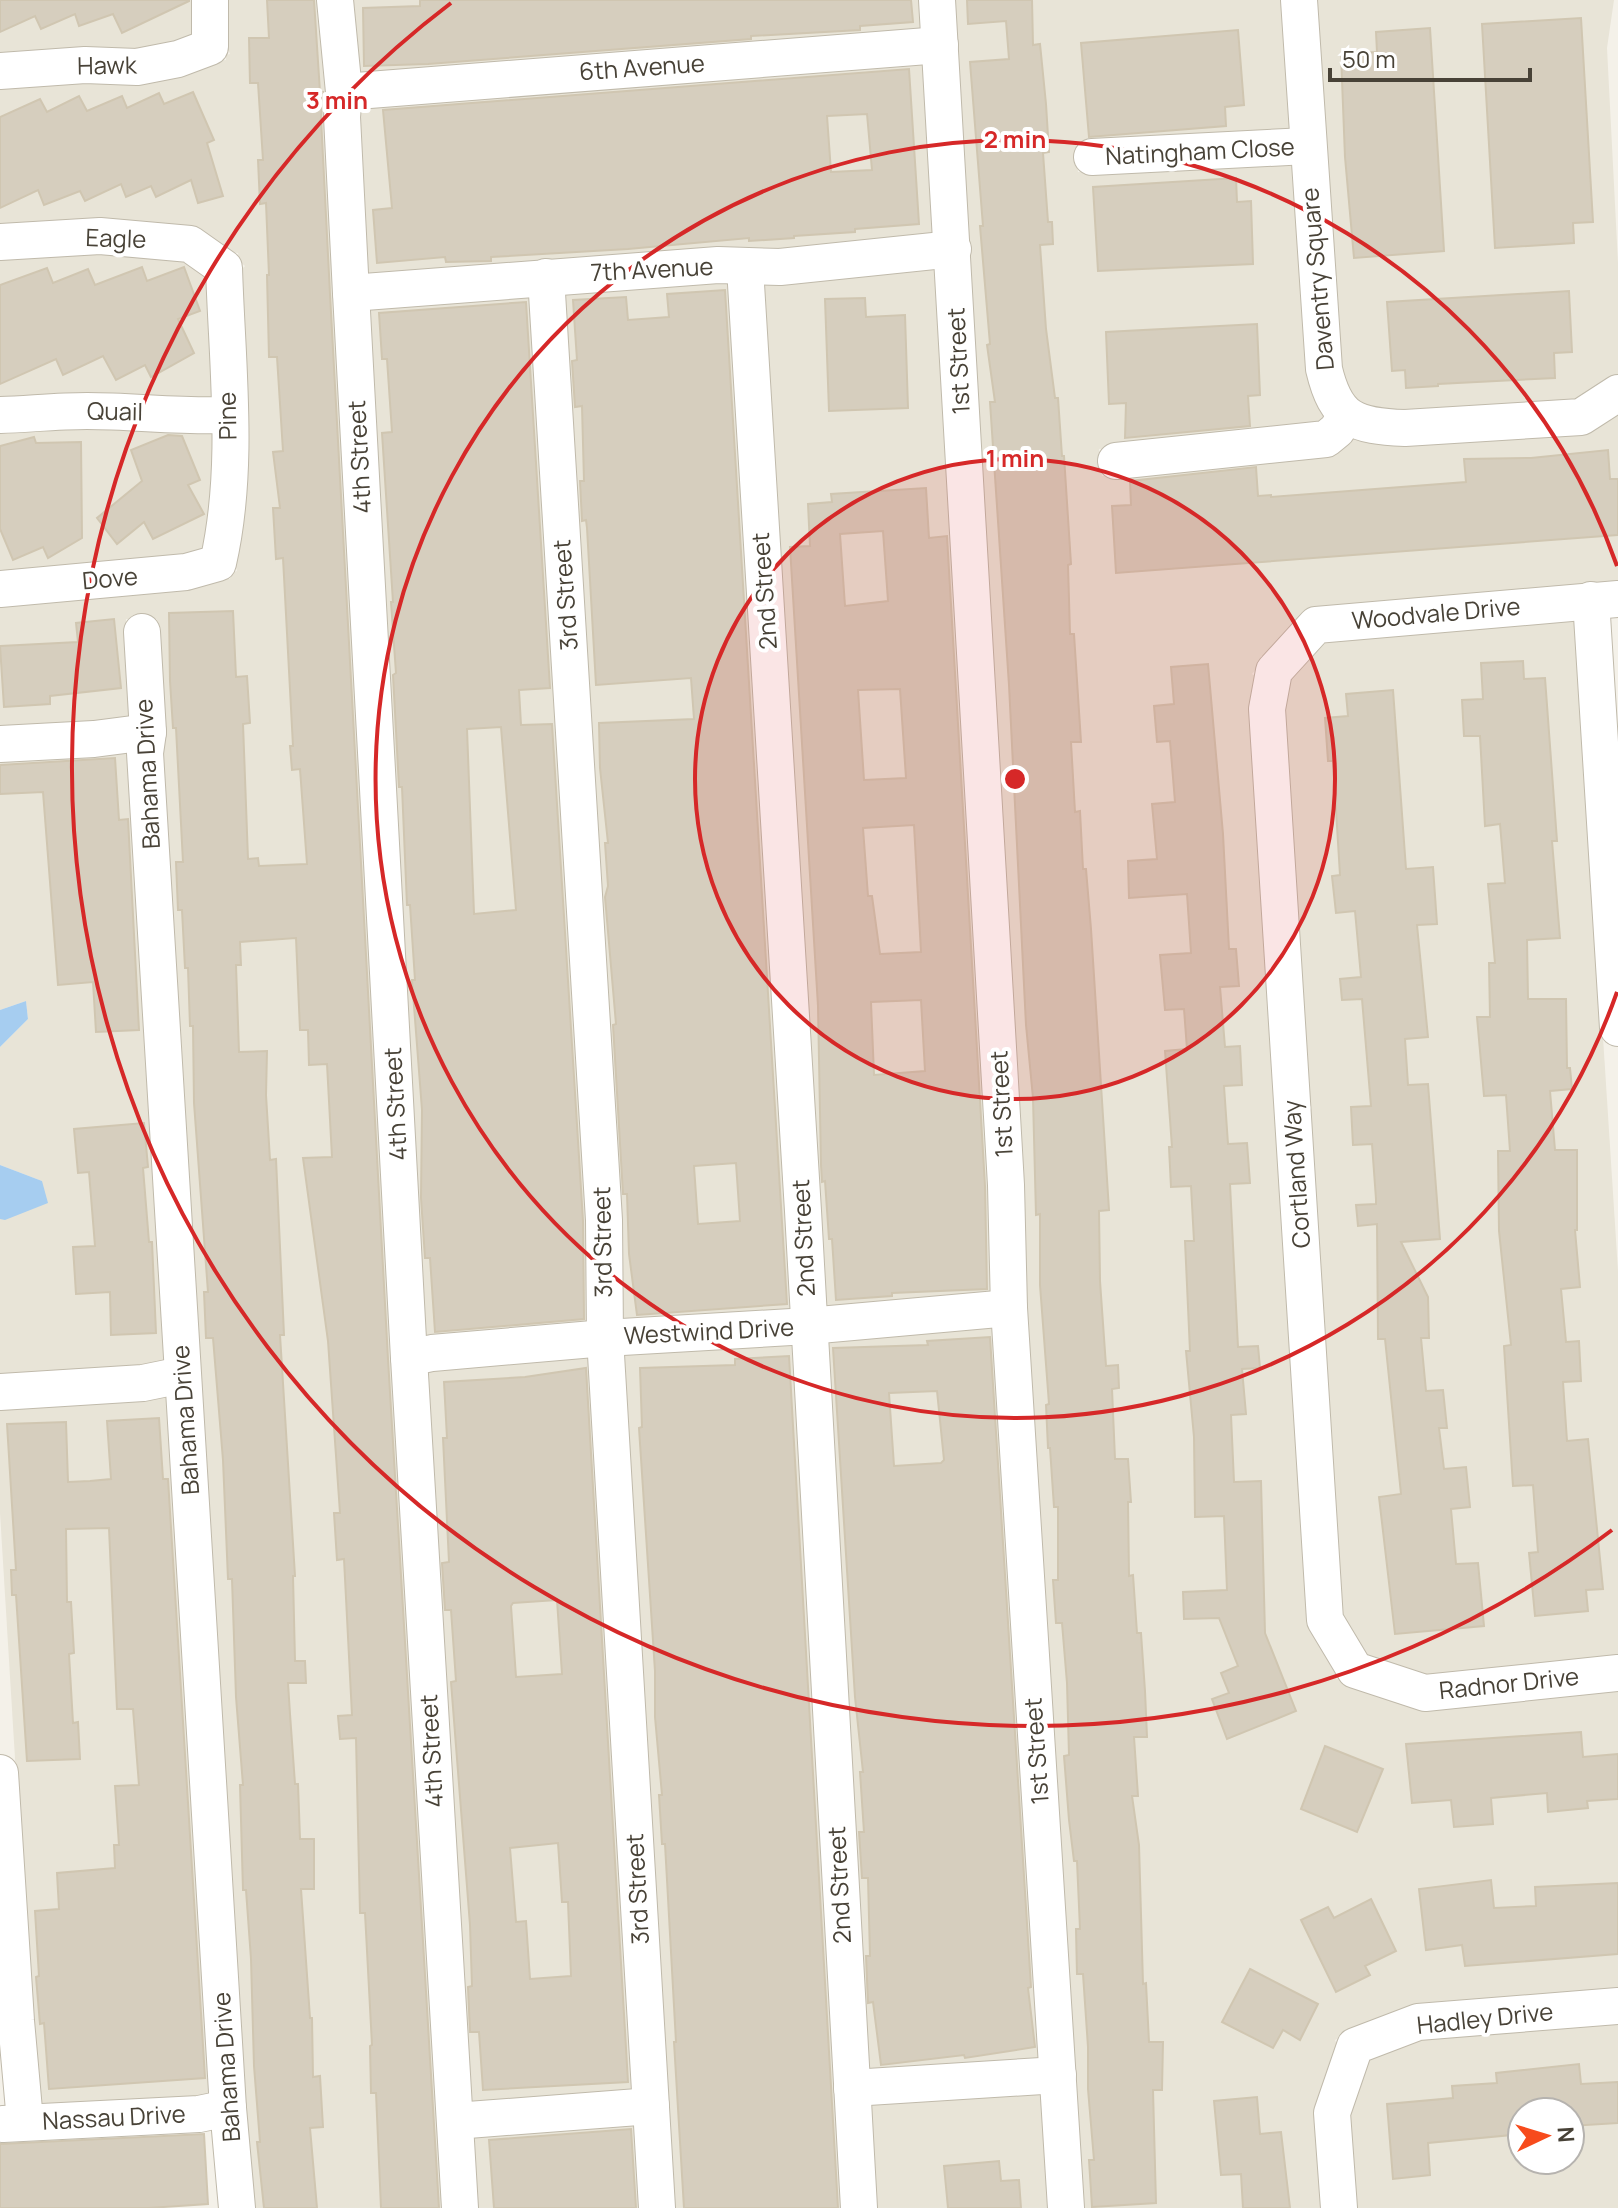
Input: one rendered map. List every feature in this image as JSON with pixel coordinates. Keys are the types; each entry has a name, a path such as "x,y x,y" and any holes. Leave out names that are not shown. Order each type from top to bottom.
{"street":[{"name":"Hawk","path":"0,71 85,65 137,67 178,59 210,47 210,0"},
{"name":"4th Street","path":"335,0 344,92 342,117 351,293 409,1358 460,2208"},
{"name":"1st Street","path":"937,0 1005,1170 1009,1308 1066,2208"},
{"name":"Daventry Square","path":"1299,0 1324,369 1335,401 1345,416"},
{"name":"6th Avenue","path":"344,92 940,45"},
{"name":"Natingham Close","path":"1092,157 1307,146"},
{"name":"Eagle","path":"0,242 100,236 190,244 224,268"},
{"name":"7th Avenue","path":"351,293 718,265 745,268 810,264 953,249"},
{"name":"Pine","path":"218,563 229,504 224,268"},
{"name":"2nd Street","path":"745,268 859,2208"},
{"name":"3rd Street","path":"546,277 604,1220 605,1338 657,2208"},
{"path":"1116,461 1326,439 1337,430 1345,416 1382,427 1405,428 1581,417 1618,393"},
{"name":"Quail","path":"0,415 85,411 188,417 229,415"},
{"name":"Dove","path":"0,589 186,572 218,563"},
{"path":"1604,600 1618,1028"},
{"name":"Woodvale Drive","path":"1274,671 1316,625 1604,600"},
{"name":"Bahama Drive","path":"142,632 148,732 145,753 182,1375 237,2208"},
{"name":"Cortland Way","path":"1274,671 1267,709 1325,1620 1355,1670"},
{"path":"0,744 94,739 148,732"},
{"name":"Westwind Drive","path":"409,1358 432,1353 605,1338 808,1326 1009,1308"},
{"path":"0,1392 143,1383 182,1375"},
{"name":"Radnor Drive","path":"1355,1670 1425,1693 1618,1673"},
{"path":"0,1773 16,2021 12,2123"},
{"name":"Hadley Drive","path":"1339,2208 1332,2113 1355,2046 1418,2022 1618,2006"},
{"path":"852,2088 1058,2075"},
{"path":"455,2121 651,2106"},
{"name":"Nassau Drive","path":"12,2123 199,2114 228,2108"}],"shaded area":[{"path":"0,0 194,0 195,38 136,53 0,57"},
{"path":"225,0 1283,0 1291,133 1076,145 1078,172 1293,160 1327,417 1319,426 1099,449 1102,476 1327,453 1352,433 1618,410 1618,585 1315,611 1267,657 1261,656 1259,666 1252,674 1257,677 1338,1671 1335,1678 1344,1681 1348,1688 1356,1685 1618,1687 1618,1992 1354,2032 1345,2030 1335,2040 1338,2047 1324,2208 252,2208 162,744 165,744 160,711 157,619 126,619 130,721 0,731 0,603 219,577 230,579 231,573 237,571 234,561 239,272 245,266 239,261 238,253 0,228 0,84 226,60 226,55 230,54 226,44"},
{"path":"1314,0 1614,0 1607,48 1618,263 1618,376 1576,404 1405,415 1356,405 1339,367"},
{"path":"100,250 184,257 209,275 213,402 0,402 0,256"},
{"path":"85,425 214,430 213,503 205,552 0,576 0,429"},
{"path":"1576,616 1618,1271 1618,1659 1427,1679 1366,1659 1341,1616 1282,709 1288,677 1324,638"},
{"path":"130,749 167,1364 0,1378 0,1219 5,1219 42,1181 0,1165 0,1047 28,1019 26,1001 0,1010 0,758"},
{"path":"170,1392 212,2097 39,2108 0,1513 0,1406"},
{"path":"1618,2020 1618,2208 1355,2208 1347,2114 1368,2056 1422,2035"}],"water":[{"path":"26,1001 28,1019 0,1047 0,1010"},
{"path":"0,1165 42,1181 48,1203 5,1220 0,1219"}],"building":[{"path":"0,0 189,1 122,33 113,14 79,26 75,14 41,29 35,16 0,32"},
{"path":"267,0 314,0 320,92 323,92 321,118 330,294 388,1359 439,2208 381,2208 376,2093 371,2093 372,2045 365,1913 360,1913 356,1738 340,1739 338,1716 352,1715 344,1559 337,1560 334,1513 340,1513 328,1341 303,1158 332,1157 327,1064 309,1065 308,1030 300,1030 296,938 240,942 241,965 236,965 239,1052 267,1051 270,1160 276,1159 284,1335 280,1335 295,1576 295,1661 305,1661 306,1683 288,1683 300,1839 314,1839 314,1889 301,1889 312,2018 313,2077 320,2076 323,2127 310,2128 317,2208 264,2208 257,2142 260,2142 251,1959 246,1890 243,1890 240,1785 243,1785 232,1579 228,1579 223,1460 213,1338 206,1338 204,1292 208,1292 194,1103 193,1026 190,1026 182,910 178,910 176,862 183,862 176,728 173,728 170,681 169,613 233,611 236,677 247,676 250,723 243,724 248,859 258,858 259,866 307,864 300,769 292,770 290,746 293,746 283,558 276,559 273,508 280,508 273,452 283,451 277,357 269,357 269,275 266,203 260,204 258,160 263,160 258,83 250,83 249,38 269,38"},
{"path":"420,0 911,0 913,22 860,26 860,30 751,36 751,39 428,64 364,66 363,8 420,6"},
{"path":"967,0 1032,0 1033,45 1040,44 1046,104 1049,152 1043,153 1048,222 1052,222 1053,244 1040,245 1046,329 1064,456 1071,564 1068,565 1070,634 1074,634 1081,742 1071,742 1075,812 1080,811 1083,869 1086,869 1109,1210 1099,1211 1100,1281 1106,1366 1118,1365 1119,1388 1112,1389 1115,1459 1128,1459 1131,1502 1128,1502 1129,1576 1133,1575 1145,1691 1147,1737 1134,1737 1138,1796 1132,1796 1139,1845 1143,1984 1146,1983 1149,2042 1163,2042 1162,2090 1153,2090 1156,2203 1092,2207 1089,2160 1094,2160 1088,2047 1083,1974 1077,1974 1076,1929 1080,1929 1077,1861 1074,1861 1064,1756 1069,1755 1067,1683 1062,1623 1056,1623 1053,1580 1058,1580 1058,1507 1054,1507 1048,1448 1046,1405 1049,1404 1040,1285 1040,1214 1036,1215 1033,1098 1026,1025 1009,685 990,402 995,402 987,345 990,344 980,226 983,226 970,62 1009,59 1006,21 968,24"},
{"path":"1581,18 1593,222 1573,223 1574,243 1495,248 1482,24"},
{"path":"1430,28 1444,251 1354,258 1345,157 1341,54 1377,52 1376,32"},
{"path":"1238,30 1244,105 1225,107 1226,126 1089,137 1081,43"},
{"path":"909,69 919,224 794,238 749,241 749,238 491,257 491,261 446,262 445,257 377,263 373,210 392,208 383,110","holes":["867,114 872,170 831,172 827,116"]},
{"path":"193,92 214,140 207,143 223,196 198,203 191,180 156,197 151,186 126,197 121,184 85,201 80,191 44,205 38,190 0,208 0,117 40,99 47,112 79,96 87,111 122,96 127,108 159,93 164,104"},
{"path":"1236,178 1237,202 1251,201 1253,264 1098,271 1093,187"},
{"path":"142,267 147,281 184,267 200,311 178,319 194,353 151,377 145,365 116,380 103,356 63,375 56,359 0,384 0,285 47,268 53,283 88,269 95,285"},
{"path":"725,290 787,1304 637,1315 629,1254 627,1194 623,1194 613,1025 616,1024 605,897 608,886 605,843 608,843 599,723 694,719 691,678 596,685 587,528 586,520 582,521 582,406 575,407 572,361 577,360 573,300 626,297 628,320 669,317 667,294","holes":["736,1163 740,1221 698,1224 694,1166"]},
{"path":"1569,291 1572,352 1554,353 1555,378 1406,388 1405,370 1392,371 1387,302"},
{"path":"865,298 866,317 905,315 908,408 829,411 825,299"},
{"path":"526,302 550,688 519,690 521,725 552,724 583,1221 584,1319 435,1332 430,1258 425,1258 421,1198 422,1110 402,787 399,787 393,602 382,433 392,432 387,359 382,359 379,313","holes":["501,727 516,910 474,914 467,729"]},
{"path":"1257,324 1260,395 1248,396 1250,426 1125,438 1126,403 1109,404 1106,332"},
{"path":"168,435 182,436 200,480 188,485 204,514 153,539 144,522 117,544 97,518 142,481 131,450"},
{"path":"34,437 36,443 81,442 82,538 48,558 43,547 13,560 0,529 0,446"},
{"path":"1608,450 1610,479 1618,479 1618,535 1116,573 1112,506 1131,505 1130,481 1256,467 1258,496 1271,497 1466,482 1464,459 1531,458"},
{"path":"926,488 929,538 947,536 985,1186 987,1289 892,1293 892,1296 836,1300 832,1239 829,1239 825,1181 822,1182 818,1006 790,547 810,546 808,504 832,502 831,494","holes":["883,531 888,601 845,606 840,534","900,689 906,778 864,780 858,690","914,825 921,952 880,954 872,896 868,896 863,828","921,1000 925,1071 874,1075 871,1002"]},
{"path":"114,619 121,688 50,696 50,704 4,707 0,646 78,642 76,623"},
{"path":"1523,661 1524,679 1545,678 1557,841 1552,841 1560,938 1527,940 1528,999 1566,999 1567,1068 1570,1068 1572,1089 1550,1091 1555,1150 1577,1150 1575,1230 1580,1287 1561,1289 1566,1342 1579,1341 1581,1381 1563,1382 1567,1441 1588,1439 1603,1589 1586,1590 1588,1611 1535,1616 1529,1553 1538,1552 1533,1485 1513,1486 1504,1346 1511,1345 1499,1231 1498,1151 1510,1151 1506,1095 1484,1096 1477,1017 1490,1017 1489,963 1495,963 1488,884 1505,883 1500,824 1485,826 1480,736 1464,736 1462,700 1483,699 1481,663"},
{"path":"1208,664 1223,834 1229,949 1236,949 1239,986 1220,987 1225,1047 1240,1046 1242,1085 1224,1086 1228,1144 1247,1143 1250,1183 1230,1184 1238,1347 1258,1346 1260,1368 1242,1369 1246,1414 1231,1415 1234,1482 1261,1481 1265,1633 1296,1711 1227,1739 1212,1699 1229,1693 1221,1673 1238,1666 1219,1618 1184,1619 1183,1592 1227,1590 1224,1516 1195,1517 1194,1437 1186,1351 1190,1351 1185,1241 1194,1241 1191,1186 1171,1187 1169,1147 1172,1147 1165,1051 1187,1049 1184,1009 1165,1010 1160,955 1191,953 1187,894 1129,898 1128,861 1157,859 1152,804 1175,802 1170,741 1157,742 1154,706 1174,704 1171,667"},
{"path":"1393,690 1406,869 1433,867 1437,924 1417,925 1428,1037 1405,1039 1408,1085 1428,1084 1440,1239 1401,1242 1428,1297 1429,1338 1421,1338 1426,1391 1443,1390 1447,1428 1439,1428 1444,1469 1466,1467 1470,1507 1451,1509 1456,1564 1478,1563 1484,1626 1395,1634 1379,1497 1401,1494 1385,1339 1378,1339 1377,1224 1358,1226 1356,1205 1376,1204 1376,1199 1372,1144 1353,1145 1351,1107 1371,1106 1362,999 1342,1000 1340,979 1361,977 1355,911 1336,913 1332,876 1340,875 1333,761 1328,761 1325,718 1348,716 1346,694"},
{"path":"115,758 119,820 128,819 139,1030 96,1032 93,982 58,985 43,792 0,794 0,765"},
{"path":"144,1123 148,1167 143,1168 149,1242 152,1242 156,1333 111,1335 110,1292 76,1294 73,1247 95,1246 89,1172 78,1173 74,1129"},
{"path":"990,1337 1031,1987 1028,1988 1035,2047 965,2058 964,2055 881,2065 873,2002 868,2003 868,1878 862,1878 859,1832 864,1832 860,1772 863,1772 855,1697 833,1348 928,1345 927,1341","holes":["937,1391 944,1460 941,1463 894,1466 889,1393"]},
{"path":"789,1356 838,2208 684,2208 639,1428 642,1427 640,1368 735,1365 735,1359"},
{"path":"586,1368 628,2082 483,2090 479,2032 470,2032 470,1925 451,1682 456,1681 451,1610 445,1610 442,1563 449,1562 443,1438 447,1438 444,1382 525,1377","holes":["557,1600 562,1674 516,1677 511,1606 513,1603","558,1843 562,1902 568,1902 571,1976 530,1979 526,1921 516,1922 510,1848"]},
{"path":"159,1418 163,1479 168,1479 205,2078 49,2089 44,2023 40,2024 36,1977 39,1976 35,1911 59,1909 57,1873 115,1868 114,1845 119,1845 115,1786 139,1785 133,1709 117,1709 109,1528 66,1529 67,1602 71,1602 74,1653 69,1654 73,1723 78,1722 80,1759 27,1761 16,1595 12,1595 11,1570 16,1570 7,1424 66,1422 68,1482 111,1479 107,1421"},
{"path":"1581,1732 1583,1757 1618,1754 1618,1799 1587,1801 1588,1808 1548,1812 1547,1793 1491,1798 1493,1824 1454,1827 1451,1800 1412,1803 1406,1744"},
{"path":"1325,1746 1383,1769 1357,1832 1301,1809"},
{"path":"1491,1880 1494,1908 1536,1906 1535,1887 1618,1883 1618,1954 1465,1966 1462,1945 1426,1950 1419,1889"},
{"path":"1371,1899 1396,1951 1365,1966 1370,1975 1336,1992 1301,1920 1328,1907 1334,1918"},
{"path":"1250,1969 1318,2004 1300,2040 1283,2030 1273,2048 1222,2022"},
{"path":"1579,2064 1581,2084 1618,2082 1618,2123 1586,2125 1586,2096 1506,2096 1506,2136 1428,2143 1430,2175 1393,2179 1387,2104 1453,2098 1452,2086 1497,2083 1496,2073"},
{"path":"1257,2097 1260,2134 1281,2132 1290,2208 1243,2208 1241,2174 1221,2175 1214,2101"},
{"path":"631,2129 636,2208 494,2208 489,2140"},
{"path":"204,2134 208,2204 149,2208 0,2208 0,2144"},
{"path":"999,2161 1001,2181 1019,2180 1021,2208 948,2208 944,2166"}]}
